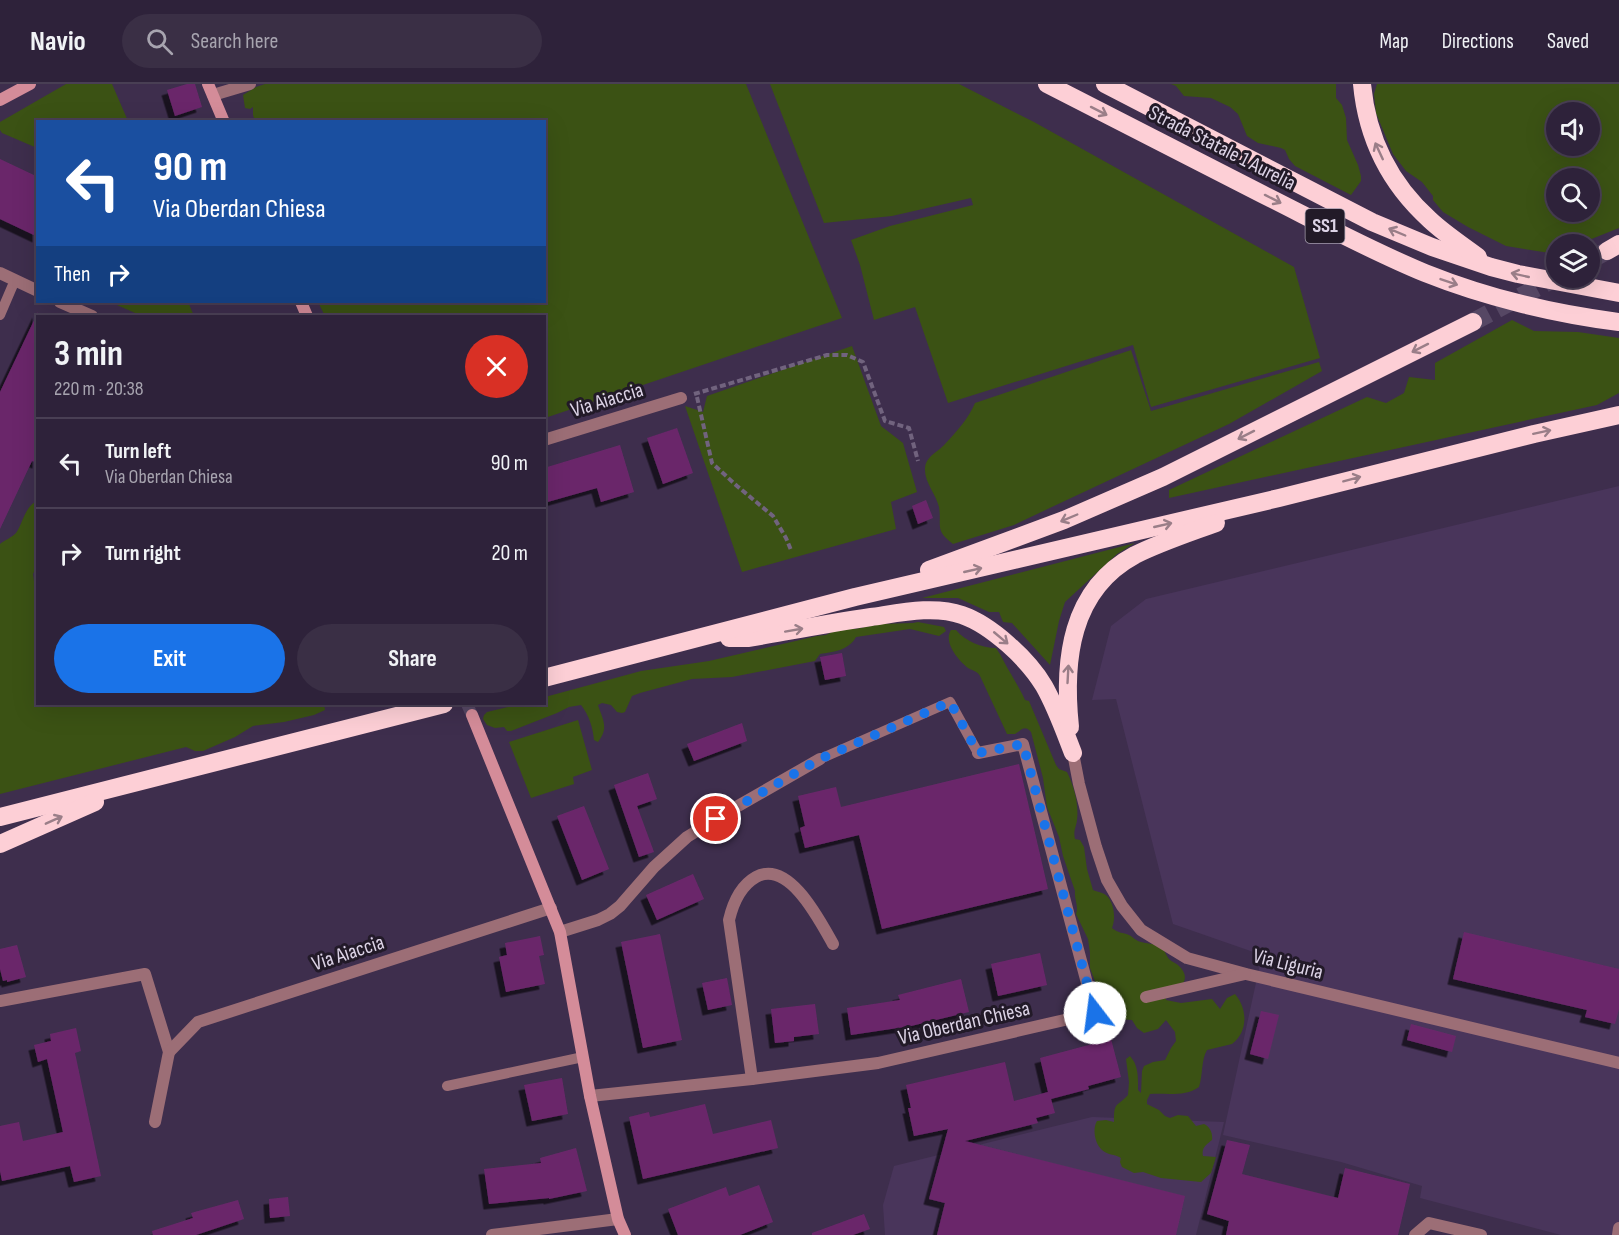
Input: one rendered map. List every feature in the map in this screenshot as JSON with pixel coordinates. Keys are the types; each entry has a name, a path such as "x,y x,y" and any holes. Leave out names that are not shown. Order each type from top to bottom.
{"highway":[{"name":"Strada Statale 1 Aurelia","path":"1047,84 1341,234 1426,273 1491,295 1619,322"},
{"name":"Strada Statale 1 Aurelia","path":"1105,84 1372,222 1432,247 1491,267 1619,293"},
{"path":"1362,84 1367,117 1376,143 1394,179 1432,222 1491,267"},
{"path":"855,597 1064,520 1163,477 1473,322"},
{"path":"546,677 855,597 1279,498 1522,436 1619,416"},
{"path":"1073,753 1068,706 1070,653 1075,627 1082,609 1093,592 1112,572 1133,556 1279,498"},
{"path":"694,639 748,638 854,619 910,612 935,611 962,615 1000,637 1043,683 1054,704 1073,753"},
{"path":"0,817 440,705"},
{"path":"0,844 147,780"}],"street":[{"path":"0,99 30,84"},
{"path":"223,120 211,90 250,84"},
{"path":"0,273 36,290"},
{"path":"62,303 90,315"},
{"name":"Via Aiaccia","path":"546,439 681,398"},
{"path":"472,715 560,932 590,1096 618,1219 625,1235"},
{"name":"Via Oberdan Chiesa","path":"590,1096 878,1064 1095,1013 1023,744 978,753"},
{"name":"Via Liguria","path":"1073,753 1079,784 1107,880 1122,906 1141,930 1187,958 1619,1063"},
{"path":"560,932 610,914 620,906 654,867 687,837 820,759"},
{"path":"752,1079 729,920 732,906 749,881 761,874 770,873 790,884 810,904 833,944"},
{"name":"Via Aiaccia","path":"169,1052 198,1022 551,908"},
{"path":"0,1001 145,974 169,1052 155,1122"},
{"path":"1146,997 1246,974"},
{"path":"492,1235 618,1219"},
{"path":"1415,1235 1429,1223 1481,1235"},
{"path":"1618,1235 1619,1228"}],"lane":[{"path":"0,315 15,280"},
{"path":"820,759 950,702 978,753"},
{"path":"447,1086 584,1057"}],"path":[{"path":"681,398 827,355 847,355 863,362 885,422 909,428 918,461"},
{"path":"696,393 712,463 773,516 791,550"}],"shaded area":[{"path":"1619,486 1619,1235 1561,1235 1420,1198 1422,1186 1341,1162 1223,1135 1262,955 1173,924 1116,699 1092,700 1111,626 1146,599"},
{"path":"1092,1117 1224,1122 1196,1235 885,1235 883,1205 894,1166"}],"green space":[{"path":"66,84 112,84 128,120 36,120 36,148 2,133 0,122"},
{"path":"265,84 746,84 842,318 546,418 546,315 324,315 318,303 546,303 546,120 255,120 253,107 245,108 243,95"},
{"path":"770,84 959,84 1034,122 1294,267 1320,358 1151,407 1133,345 948,403 915,307 874,320 851,240 890,226 973,205 971,198 892,216 824,223"},
{"path":"1171,84 1336,84 1336,98 1342,105 1346,118 1347,140 1358,165 1361,181 1351,195 1295,166 1285,150 1258,143 1247,136 1238,114 1230,107 1211,98 1184,96 1176,86"},
{"path":"1377,84 1619,84 1619,228 1600,236 1546,234 1546,252 1506,246 1443,212 1422,182 1406,171 1393,154 1376,113 1374,94"},
{"path":"112,303 188,303 194,315 140,315"},
{"path":"1512,320 1534,331 1578,332 1619,338 1619,393 1597,405 1169,498 1169,490 1367,397 1386,403 1404,393 1409,377 1435,380 1435,363"},
{"path":"852,346 881,426 903,443 917,492 891,502 896,529 742,572 685,406 703,412 707,396"},
{"path":"1131,350 1151,411 1319,362 1322,371 1229,424 1014,525 953,544 947,539 941,531 939,507 926,478 925,468 930,457 962,425 975,403"},
{"path":"36,502 36,567 33,574 36,596 36,705 324,705 325,710 284,722 253,726 203,751 195,751 186,747 0,794 0,544 16,533"},
{"path":"1135,543 1117,554 1065,602 1050,665 1012,623 1003,622 999,612 989,612 958,598 922,598"},
{"path":"913,623 944,627 946,631 939,636 910,629 856,637 845,648 820,654 815,661 732,677 692,679 640,693 632,696 625,712 622,713 617,712 611,705 602,703 598,705 604,728 598,742 594,740 590,722 581,705 569,707 511,731 507,731 504,727 495,728 487,725 483,719 487,712 516,705 546,705 546,697 641,671 709,661 826,635 838,629"},
{"path":"951,630 956,630 974,643 996,648 1025,700 1029,701 1056,765 1067,772 1072,783 1077,808 1075,839 1080,840 1084,847 1093,890 1107,896 1112,904 1114,916 1112,928 1139,941 1159,946 1170,960 1183,970 1185,980 1183,984 1166,996 1166,1000 1181,1003 1212,999 1220,1009 1227,998 1235,994 1242,1006 1244,1020 1241,1033 1232,1044 1207,1050 1199,1087 1182,1093 1150,1094 1147,1100 1147,1104 1165,1116 1170,1118 1178,1115 1188,1116 1196,1126 1204,1124 1209,1129 1212,1140 1204,1148 1203,1156 1216,1157 1211,1173 1201,1182 1161,1178 1143,1172 1134,1173 1122,1167 1121,1158 1104,1152 1096,1140 1095,1124 1097,1121 1114,1122 1116,1106 1128,1095 1126,1059 1130,1056 1135,1064 1138,1090 1141,1093 1144,1066 1165,1060 1176,1041 1175,1032 1166,1020 1158,1029 1144,1033 1132,1020 1118,1019 1102,1000 1090,968 1088,939 1076,914 1075,891 1059,837 1047,807 1043,778 1031,732 1024,728 1015,734 1007,734 980,676 964,665 950,645"},
{"path":"578,720 592,770 573,777 574,784 531,798 509,742"}],"building":[{"path":"195,84 202,107 175,116 167,90"},
{"path":"0,159 36,176 36,236 0,219"},
{"path":"36,316 36,462 32,461 0,529 0,392"},
{"path":"677,428 693,473 663,484 647,438"},
{"path":"620,445 634,492 601,502 597,488 546,502 546,467"},
{"path":"926,500 933,518 918,524 912,506"},
{"path":"842,653 846,676 825,680 820,657"},
{"path":"742,723 747,741 694,761 687,744"},
{"path":"1019,764 1048,889 882,929 859,835 805,848 800,828 805,826 798,796 836,787 841,807"},
{"path":"648,773 657,799 637,806 654,852 639,857 614,785"},
{"path":"584,806 609,869 582,880 557,816"},
{"path":"693,874 704,899 657,920 646,895"},
{"path":"1464,932 1619,969 1619,1009 1615,1024 1585,1017 1587,1010 1453,979"},
{"path":"660,934 682,1040 643,1048 621,942"},
{"path":"540,936 544,955 539,956 545,984 506,992 499,957 507,955 505,943"},
{"path":"17,945 26,977 3,981 0,969 0,949"},
{"path":"1040,953 1047,985 998,996 991,964"},
{"path":"727,978 732,1005 708,1010 702,983"},
{"path":"961,979 969,1012 911,1026 851,1035 847,1008 900,1000 898,995"},
{"path":"815,1004 819,1034 794,1037 794,1041 775,1043 771,1009"},
{"path":"1261,1011 1279,1015 1268,1059 1250,1054"},
{"path":"1411,1024 1456,1036 1452,1052 1407,1040"},
{"path":"76,1028 81,1051 75,1053 101,1176 74,1182 70,1166 2,1181 0,1126 19,1122 23,1141 63,1132 47,1059 38,1062 34,1045 51,1041 50,1034"},
{"path":"1111,1039 1121,1077 1088,1086 1089,1089 1051,1099 1055,1113 1036,1118 1038,1123 965,1141 1185,1196 1176,1235 937,1235 945,1203 929,1199 948,1129 914,1136 906,1085 1005,1062 1014,1101 1048,1092 1040,1058"},
{"path":"562,1078 568,1114 532,1121 524,1085"},
{"path":"705,1104 713,1134 771,1120 778,1148 643,1179 629,1117 649,1112 650,1117"},
{"path":"1227,1140 1250,1145 1242,1174 1338,1198 1345,1168 1410,1184 1398,1235 1226,1235 1229,1221 1207,1214"},
{"path":"576,1148 587,1191 549,1199 489,1204 484,1169 541,1163 540,1158"},
{"path":"759,1185 773,1222 740,1235 678,1235 668,1209 726,1187 729,1196"},
{"path":"288,1197 290,1216 270,1218 269,1199"},
{"path":"238,1200 244,1219 196,1235 153,1235 152,1231 193,1218 191,1213"},
{"path":"864,1214 870,1229 853,1235 812,1235 812,1233"}],"tunnel":[{"path":"1600,255 1607,251"},
{"path":"1473,322 1546,283"},
{"path":"467,705 472,715"}],"route":[{"path":"716,819 820,759 950,702 978,753 1023,744 1095,1013"}]}
